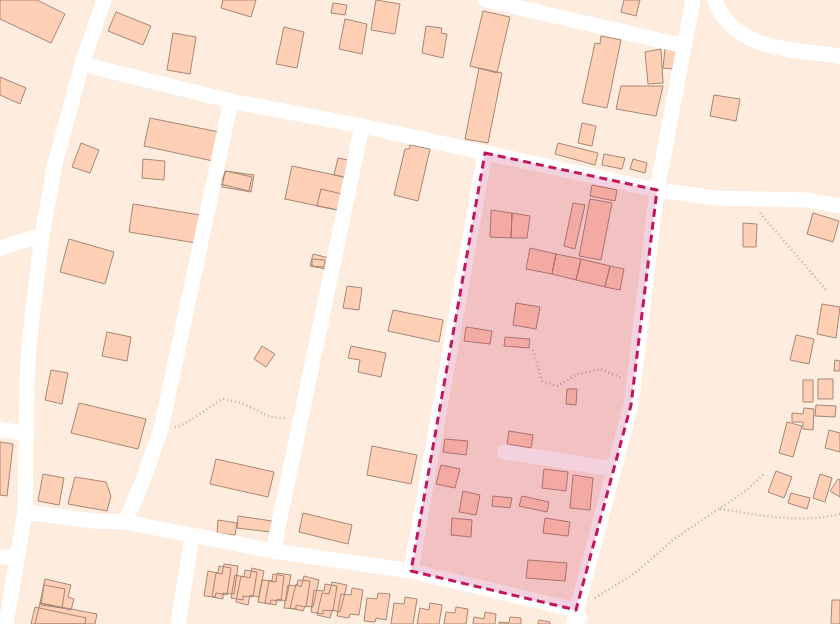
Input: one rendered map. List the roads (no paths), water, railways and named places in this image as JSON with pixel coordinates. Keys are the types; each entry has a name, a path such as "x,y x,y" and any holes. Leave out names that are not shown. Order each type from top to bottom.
{"street":[{"path":"6,624 25,512 27,378 30,335 42,235 55,164 82,64 104,0"},
{"path":"486,0 684,46"},
{"path":"575,617 631,405 657,190 693,0"},
{"path":"715,0 725,20 733,28 744,36 762,45 840,56"},
{"path":"82,64 231,101 362,126 657,190 717,198 750,200 808,200 840,206"},
{"path":"125,522 141,485 161,429 231,101"},
{"path":"272,551 362,126"},
{"path":"411,572 485,153"},
{"path":"0,248 42,235"},
{"path":"0,429 27,434"},
{"path":"505,452 614,469"},
{"path":"25,512 93,521 125,522 272,551 411,572 575,617 583,624"},
{"path":"178,624 192,536"},
{"path":"0,557 17,557"}]}
